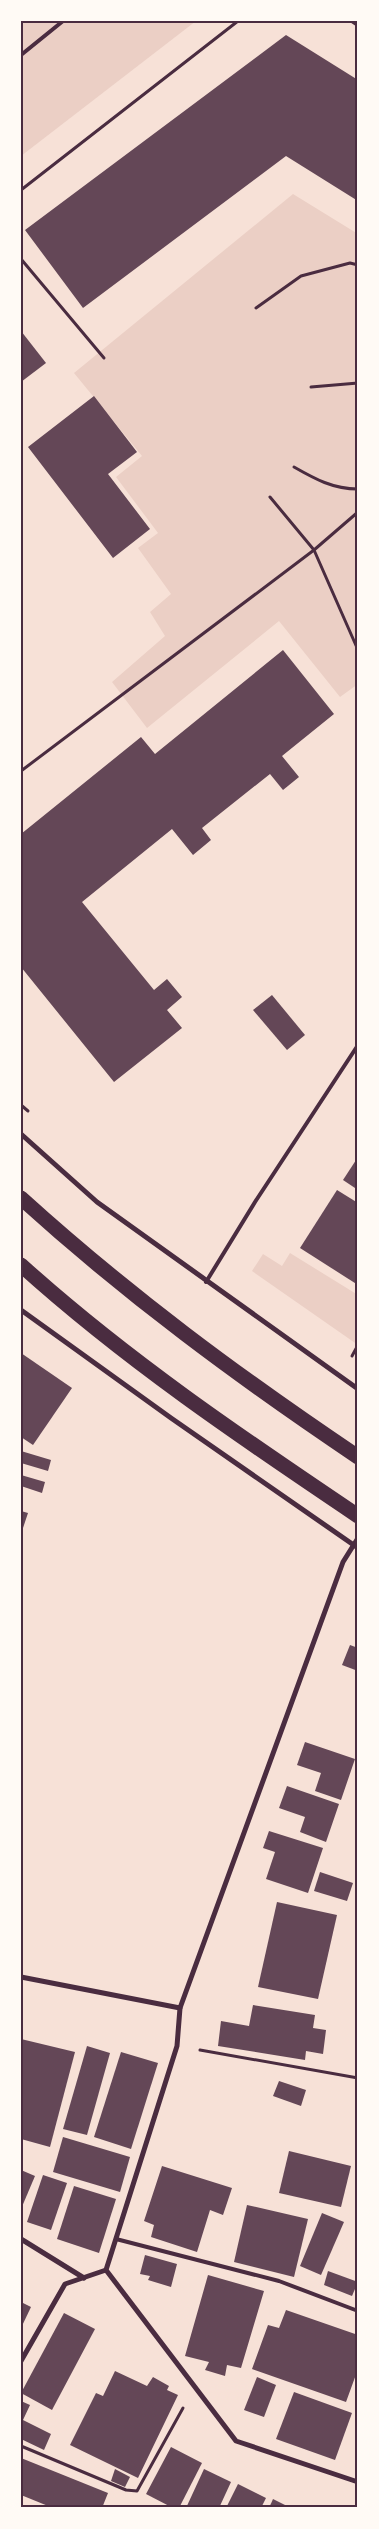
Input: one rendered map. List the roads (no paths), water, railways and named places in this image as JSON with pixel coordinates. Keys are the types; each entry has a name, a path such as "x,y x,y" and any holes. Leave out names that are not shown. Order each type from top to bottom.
{"highway":[{"path":"21,1198 90,1260 181,1332 358,1457"},
{"path":"21,1266 59,1299 150,1371 358,1516"}],"street":[{"path":"21,1134 97,1202 206,1282 358,1389"},
{"path":"21,1310 171,1418 356,1547"},
{"path":"106,2270 177,2046 180,2008 343,1562 356,1547 358,1538"},
{"path":"21,1977 180,2008"},
{"path":"21,2239 84,2278"},
{"path":"21,2362 65,2284 106,2270"},
{"path":"106,2270 236,2441 358,2482"}],"lane":[{"path":"21,55 63,21"},
{"path":"352,21 358,25"},
{"path":"206,1282 255,1202 358,1045"},
{"path":"116,2239 279,2281 358,2310"}]}
